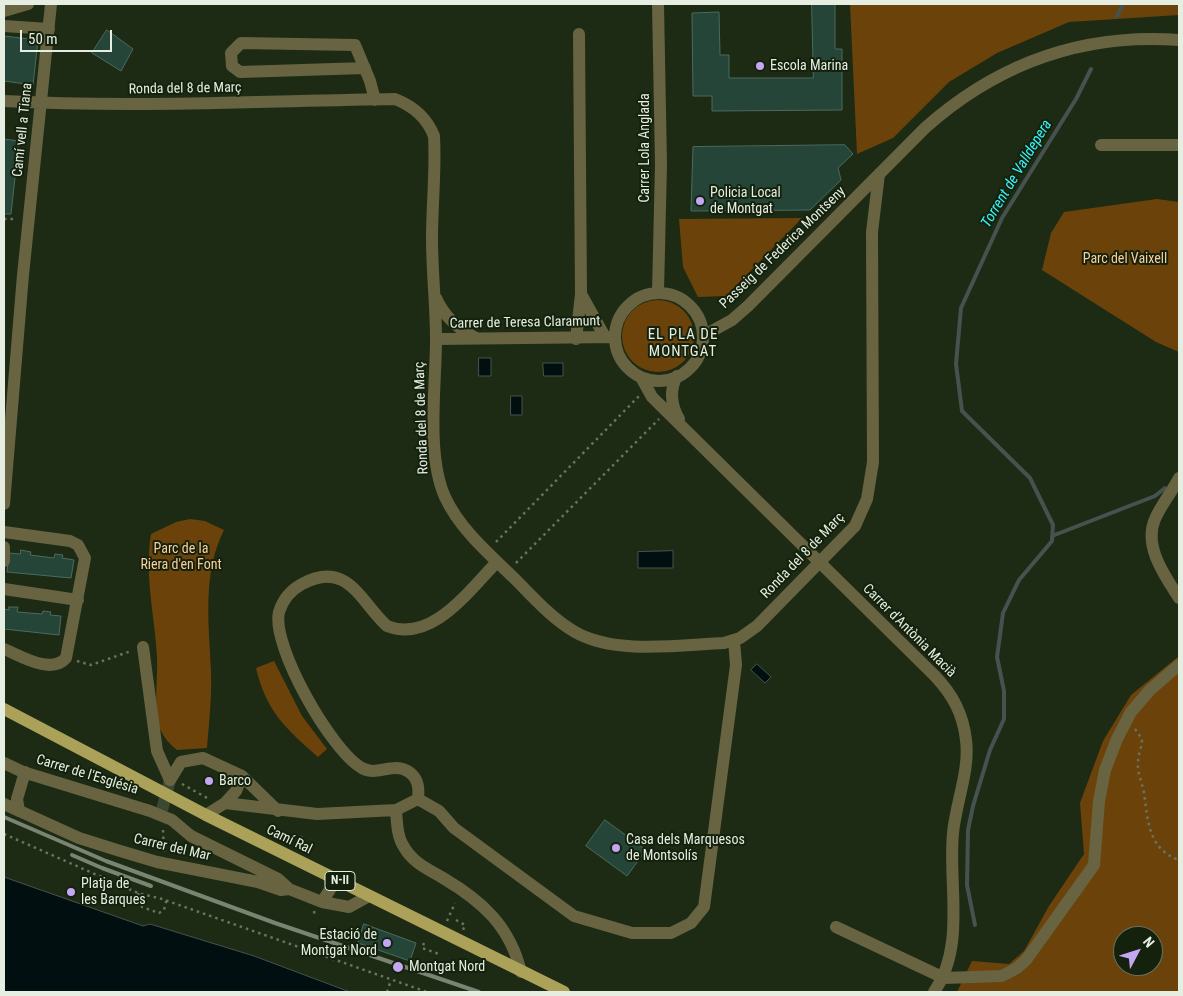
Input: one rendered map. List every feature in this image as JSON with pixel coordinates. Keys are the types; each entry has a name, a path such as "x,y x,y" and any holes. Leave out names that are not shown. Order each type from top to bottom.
{"main road":[{"name":"Camí Ral","path":"4,709 206,815 520,972 564,992"}],"street":[{"path":"4,10 28,4"},
{"name":"Camí vell a Tiana","path":"4,504 23,275 50,4"},
{"name":"Carrer Lola Anglada","path":"658,4 661,164 658,292"},
{"path":"4,26 49,29"},
{"path":"576,339 581,294 579,34"},
{"path":"879,174 952,104 983,83 1018,66 1088,44 1132,39 1179,40"},
{"path":"365,68 240,72 232,66 231,53 241,43 355,44 365,68 376,100"},
{"name":"Ronda del 8 de Març","path":"4,101 41,104 209,104 395,100 404,102 425,119 434,136 434,292 436,339 434,390 436,454 440,482 445,497 460,520 497,562 564,624 587,638 621,645 661,645 734,640 747,634 854,526 867,499 873,475 872,232 879,174"},
{"path":"1101,145 1179,145"},
{"name":"Passeig de Federica Montseny","path":"703,336 732,320 748,306 879,174"},
{"name":"Ronda del 8 de Març","path":"434,292 448,317 467,334 478,339"},
{"path":"581,294 622,360 634,373 641,377 653,381 676,376 695,362 701,353 703,336 699,321 681,298 671,293 658,292 646,294 623,312 609,337"},
{"name":"Carrer de Teresa Claramunt","path":"436,339 576,339 609,337"},
{"name":"Carrer d'Antònia Macià","path":"676,376 672,384 672,403 683,428"},
{"name":"Carrer d'Antònia Macià","path":"641,377 652,397 944,685 951,695 962,718 967,753 953,832 954,922 944,978"},
{"path":"1179,478 1152,528 1152,542 1156,557 1179,598"},
{"path":"4,532 70,541 78,545 85,558 66,658 55,665 46,665 4,649"},
{"path":"4,547 4,561"},
{"path":"418,799 418,782 410,772 399,768 365,770 352,762 330,734 304,691 286,652 279,633 279,612 282,604 293,590 308,581 328,578 343,581 355,588 387,626 414,630 441,617 497,562"},
{"path":"4,589 78,600"},
{"path":"418,799 439,811 454,828 574,916 632,933 671,933 691,924 704,907 736,665 734,640"},
{"path":"143,648 157,751 170,780 181,762 203,758 242,776 278,811"},
{"path":"836,928 944,978 993,977 1009,973 1017,968 1026,960 1090,873 1097,855 1099,801 1105,770 1116,739 1150,690 1179,664"},
{"name":"Carrer de l'Església","path":"4,763 25,772 162,813 191,836 278,879 289,889"},
{"path":"19,811 17,799 25,772"},
{"path":"206,815 226,803 236,791 242,776"},
{"path":"226,803 278,811 317,814 396,810 418,799"},
{"name":"Carrer del Mar","path":"4,804 79,838 157,862 258,882 281,890 289,889 322,902 349,907 369,896"},
{"path":"396,810 402,846 412,858 464,891 496,920 509,937 516,954 520,972"},
{"path":"322,902 336,880"},
{"path":"934,992 944,978"}],"path":[{"path":"496,542 640,395"},
{"path":"516,563 662,416"},
{"path":"66,658 91,665 143,648"},
{"path":"1126,722 1139,733 1142,739 1138,773 1144,790 1148,826 1155,843 1165,853 1179,860"},
{"path":"187,787 209,799"},
{"path":"162,813 165,858"},
{"path":"5,834 138,893 162,899 427,992"},
{"path":"296,848 302,836"},
{"path":"138,893 142,907 158,913 164,910 167,898"},
{"path":"440,921 446,921 455,903"},
{"path":"456,920 465,925"},
{"path":"424,943 422,948 439,954"},
{"path":"387,992 391,980"}],"green space":[{"path":"850,4 1179,4 1179,15 1069,22 997,53 949,82 893,138 857,154"},
{"name":"Parc del Vaixell","path":"1157,199 1179,202 1179,352 1156,342 1042,270 1051,233 1064,212"},
{"path":"802,218 726,296 698,297 683,267 679,219"},
{"path":"658,300 678,306 688,316 694,336 688,356 678,366 658,372 638,366 628,356 622,336 628,316 638,306"},
{"name":"Parc de la Riera d'en Font","path":"190,519 205,521 224,530 212,564 208,599 211,690 207,748 177,750 163,734 159,726 157,714 157,657 149,580 149,549 151,534 176,522"},
{"path":"1179,656 1179,992 957,992 972,961 1009,964 1024,951 1049,906 1084,854 1080,803 1103,741 1131,695"},
{"path":"274,661 302,716 327,749 318,757 287,728 265,696 256,668"}],"shaded area":[{"path":"479,358 491,358 491,376 479,376"},
{"path":"543,363 563,363 563,376 544,376"},
{"path":"511,396 522,396 522,415 511,415"},
{"path":"673,551 673,568 638,568 638,552"},
{"path":"757,664 771,677 765,683 751,670"},
{"path":"4,877 143,926 150,924 254,956 350,992 4,992"}],"building":[{"path":"812,4 835,4 835,49 842,49 842,110 712,111 712,96 693,96 692,13 719,12 720,55 729,55 729,78 813,78"},
{"path":"107,30 133,49 121,71 92,53"},
{"path":"4,36 38,40 33,85 4,81"},
{"path":"4,139 19,141 11,214 4,214"},
{"path":"845,145 853,154 838,168 841,180 810,210 691,211 693,147"},
{"path":"21,550 31,552 30,555 54,558 55,554 63,555 62,558 74,560 71,578 7,572 9,553 20,554"},
{"path":"9,607 18,607 17,612 42,614 43,611 51,612 50,615 61,616 59,635 4,629 4,609 9,610"},
{"name":"Casa dels Marquesos de Montsolís","path":"605,820 646,850 627,876 586,846"},
{"name":"Estació de Montgat Nord","path":"364,924 416,943 410,961 358,943"}],"waterway":[{"name":"Torrent de Valldepera","path":"1117,16 1123,4"},
{"name":"Torrent de Valldepera","path":"975,925 967,885 968,830 973,806 990,750 1004,719 1004,691 997,657 1003,613 1019,580 1052,541 1053,525 1030,478 962,411 956,364 961,308 1002,218 1076,99 1091,69"},
{"path":"1052,536 1155,496 1165,488"}],"tunnel":[{"path":"162,810 170,780"}],"railway":[{"path":"4,817 106,861 275,923 479,992"},
{"path":"72,855 151,886"}],"place":[{"name":"Escola Marina","path":"760,66"},
{"name":"Policia Local de Montgat","path":"700,201"},
{"name":"Barco","path":"209,781"},
{"name":"Casa dels Marquesos de Montsolís","path":"616,848"},
{"name":"Platja de les Barques","path":"71,892"},
{"name":"Estació de Montgat Nord","path":"387,943"},
{"name":"Montgat Nord","path":"398,967"}],"district":[{"name":"EL PLA DE MONTGAT","path":"683,344"}]}
